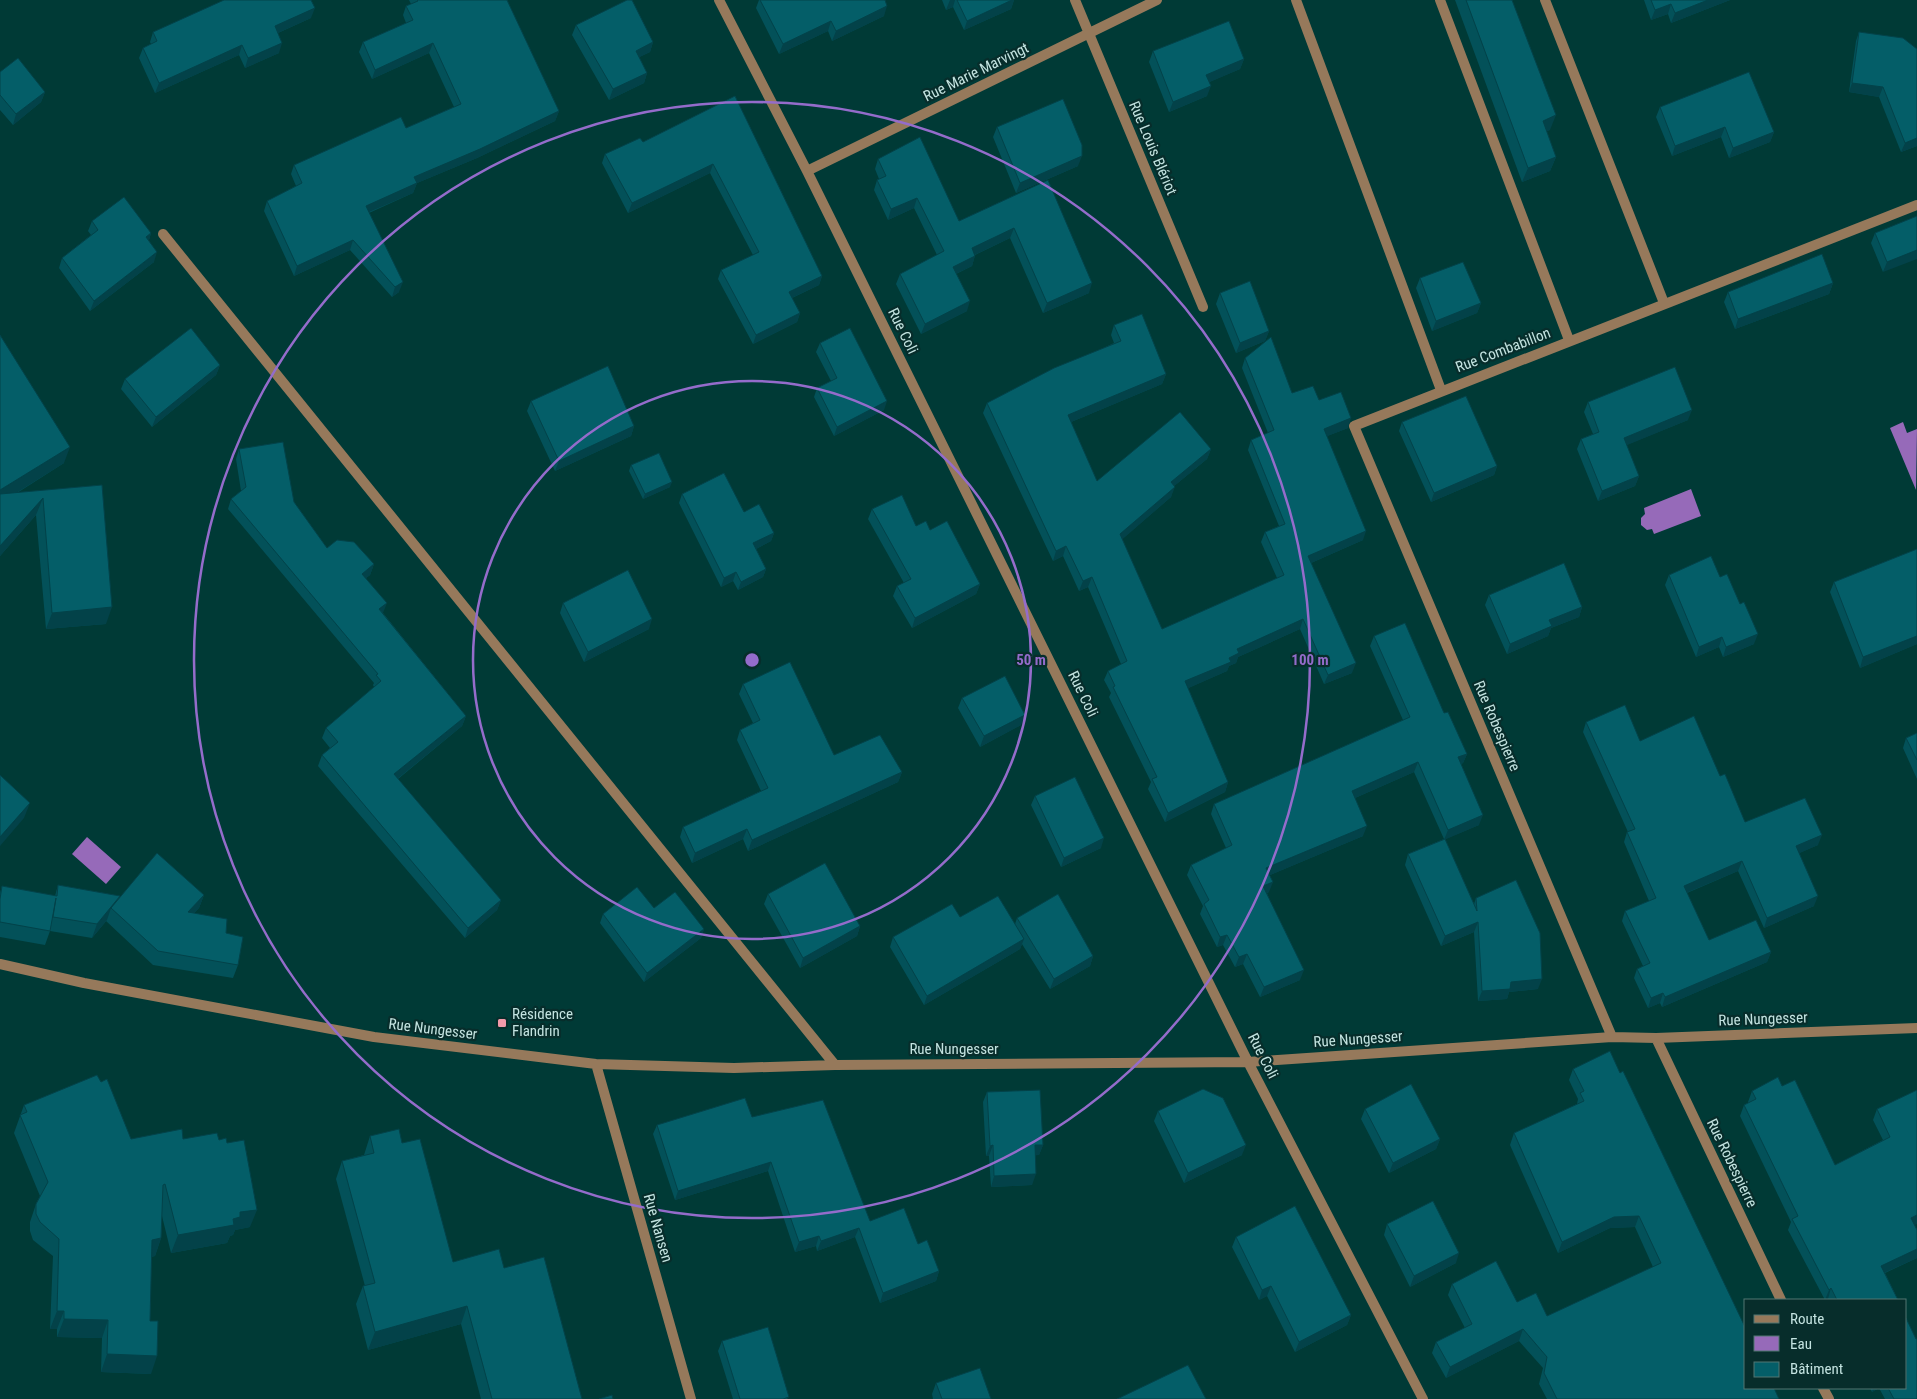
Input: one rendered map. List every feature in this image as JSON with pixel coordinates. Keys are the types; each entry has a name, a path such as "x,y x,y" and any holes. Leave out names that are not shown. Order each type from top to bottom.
{"street":[{"name":"Rue Coli","path":"719,0 807,171 1248,1062 1422,1399"},
{"name":"Rue Louis Blériot","path":"1075,0 1204,308"},
{"name":"Rue Marie Marvingt","path":"807,171 1158,0"},
{"path":"1296,0 1441,390"},
{"path":"1440,0 1570,340"},
{"path":"1545,0 1664,303"},
{"name":"Rue Combabillon","path":"1354,426 1441,390 1917,205"},
{"path":"163,234 835,1065"},
{"name":"Rue Robespierre","path":"1354,426 1612,1037"},
{"name":"Rue Nungesser","path":"0,964 84,984 374,1037 596,1064 734,1068 835,1065 1248,1062 1612,1037 1656,1038 1917,1028"},
{"name":"Rue Robespierre","path":"1656,1038 1781,1299"},
{"name":"Rue Nansen","path":"596,1064 691,1399"}],"water":[{"path":"1903,422 1907,433 1917,429 1916,490 1890,428"},
{"path":"1691,489 1701,516 1654,534 1652,529 1647,530 1641,525 1641,518 1645,514 1644,508"},
{"path":"87,837 121,867 106,884 72,854"}],"building":[{"path":"224,0 311,0 315,8 275,26 282,43 248,58 242,45 159,83 143,48 157,41 153,32"},
{"path":"417,0 507,0 559,111 480,149 414,177 417,183 366,206 403,282 395,287 353,240 297,266 267,201 302,183 294,165 401,117 406,128 461,104 433,43 375,70 363,42 413,20 406,6"},
{"path":"627,0 632,0 653,42 636,51 647,73 613,89 576,25"},
{"path":"760,0 885,0 887,6 836,31 831,21 783,44"},
{"path":"957,0 1012,0 967,21"},
{"path":"1466,0 1512,0 1556,115 1543,121 1556,157 1528,168"},
{"path":"1651,0 1708,0 1675,13 1671,4 1655,10"},
{"path":"1229,21 1244,59 1206,75 1211,86 1173,102 1153,51"},
{"path":"1859,32 1903,38 1917,49 1917,138 1905,143 1883,87 1852,83"},
{"path":"18,58 45,92 16,114 0,95 0,72"},
{"path":"1749,72 1774,132 1733,148 1725,127 1675,146 1660,107"},
{"path":"735,96 822,276 789,292 800,313 756,335 721,270 759,252 713,164 632,203 605,154 640,138 643,142"},
{"path":"1063,99 1082,145 1082,156 1020,183 997,127"},
{"path":"920,137 959,221 1048,180 1092,283 1047,303 1014,228 972,248 975,256 953,267 970,301 925,324 900,274 944,251 917,198 891,209 877,180 886,176 878,159"},
{"path":"124,197 151,233 146,237 157,252 94,301 62,258 98,230 92,221"},
{"path":"1917,216 1917,250 1887,262 1875,233"},
{"path":"1822,254 1833,283 1738,319 1728,292"},
{"path":"1463,262 1481,303 1436,321 1420,278"},
{"path":"1250,281 1269,331 1240,343 1220,293"},
{"path":"1142,314 1166,374 1068,415 1097,481 1180,412 1211,449 1171,482 1175,487 1120,534 1162,629 1284,575 1265,532 1285,524 1251,440 1274,430 1245,358 1271,337 1292,393 1313,386 1319,400 1341,392 1351,418 1324,429 1366,531 1308,556 1356,663 1328,675 1303,619 1237,649 1239,653 1229,658 1231,662 1185,681 1228,782 1168,813 1152,779 1157,777 1113,687 1115,686 1108,671 1127,661 1092,577 1083,581 1066,546 1056,551 987,403 1054,368 1121,341 1114,325"},
{"path":"191,328 220,365 156,417 125,379"},
{"path":"850,328 887,401 837,427 817,388 837,378 820,343"},
{"path":"0,335 70,447 0,490"},
{"path":"608,366 634,426 559,461 531,401"},
{"path":"1675,367 1692,410 1624,438 1639,476 1602,491 1581,439 1599,432 1588,402"},
{"path":"1466,396 1497,466 1434,493 1402,422"},
{"path":"283,442 294,502 327,548 337,540 354,542 374,564 362,574 387,603 379,609 466,716 394,774 501,900 468,928 322,755 338,742 326,728 381,681 376,675 378,674 231,499 246,487 239,449"},
{"path":"659,453 672,482 645,494 631,465"},
{"path":"724,473 744,512 759,504 774,533 753,543 766,569 741,582 736,572 724,578 682,494"},
{"path":"102,485 112,607 52,613 43,498 0,546 0,494"},
{"path":"902,495 916,526 926,521 930,530 947,521 980,584 915,618 897,586 911,579 872,509"},
{"path":"1917,549 1917,636 1863,657 1834,582"},
{"path":"1711,556 1720,577 1727,574 1740,604 1744,602 1758,634 1726,647 1722,637 1699,647 1669,575"},
{"path":"1564,563 1582,607 1549,620 1552,626 1510,644 1489,595"},
{"path":"628,570 652,619 588,652 563,603"},
{"path":"1405,623 1444,713 1448,712 1467,754 1458,757 1483,815 1448,830 1418,762 1352,791 1367,826 1266,868 1273,882 1263,886 1304,970 1264,987 1247,954 1239,957 1227,935 1220,937 1204,904 1209,900 1191,865 1232,845 1214,804 1410,717 1374,636"},
{"path":"790,662 834,755 880,735 902,772 752,840 747,829 695,853 683,827 768,788 740,730 760,720 743,684"},
{"path":"1005,676 1025,715 984,736 962,698"},
{"path":"1625,705 1640,741 1694,716 1720,776 1725,774 1745,822 1805,798 1822,835 1796,846 1818,896 1767,918 1742,861 1684,886 1709,940 1756,920 1771,952 1665,997 1663,993 1651,998 1637,969 1650,963 1625,911 1656,898 1627,832 1635,829 1586,722"},
{"path":"1917,733 1917,760 1906,738"},
{"path":"0,775 30,803 0,837"},
{"path":"1075,777 1104,838 1064,858 1035,796"},
{"path":"1445,839 1477,911 1476,898 1516,880 1540,933 1542,979 1511,982 1510,989 1482,991 1478,922 1445,936 1408,854"},
{"path":"157,853 204,895 188,912 227,919 226,933 243,937 238,965 158,951 111,908"},
{"path":"825,863 860,926 803,958 768,894"},
{"path":"58,885 120,896 97,924 53,917 56,898 50,931 0,922 2,886 57,896"},
{"path":"637,887 654,908 675,892 704,929 647,973 603,914"},
{"path":"1058,894 1093,956 1054,979 1017,918"},
{"path":"998,896 1024,939 927,996 893,937 952,904 960,917"},
{"path":"1610,1051 1620,1073 1623,1071 1744,1325 1744,1389 1774,1389 1779,1399 1557,1399 1544,1373 1547,1357 1523,1329 1450,1367 1436,1342 1472,1324 1452,1284 1496,1261 1517,1302 1536,1293 1547,1316 1661,1263 1639,1216 1614,1217 1562,1242 1514,1133 1584,1101 1580,1093 1584,1091 1573,1069"},
{"path":"97,1075 101,1082 107,1079 131,1139 182,1129 183,1139 217,1133 219,1140 226,1138 227,1143 244,1140 257,1210 240,1212 240,1217 233,1219 234,1225 178,1235 165,1184 163,1185 161,1238 152,1240 150,1321 158,1321 157,1356 107,1354 108,1320 64,1319 64,1311 57,1311 59,1239 40,1222 36,1214 36,1204 48,1182 20,1115 27,1112 24,1105"},
{"path":"1778,1077 1782,1086 1795,1080 1835,1165 1890,1137 1877,1109 1917,1090 1917,1215 1911,1218 1917,1230 1917,1249 1881,1266 1898,1299 1836,1299 1831,1288 1829,1290 1792,1219 1798,1216 1744,1105 1756,1099 1752,1091"},
{"path":"1411,1084 1440,1139 1393,1163 1365,1109"},
{"path":"1203,1089 1223,1098 1246,1145 1188,1173 1158,1111"},
{"path":"1040,1090 1043,1145 1035,1145 1036,1174 994,1176 993,1145 990,1146 987,1092"},
{"path":"745,1098 752,1117 823,1100 870,1221 904,1208 918,1244 927,1240 939,1271 883,1293 859,1228 821,1241 819,1236 799,1242 771,1162 678,1191 657,1125"},
{"path":"399,1129 402,1143 420,1139 453,1262 499,1249 504,1268 544,1257 582,1399 492,1399 467,1306 375,1332 363,1286 375,1283 342,1161 374,1153 370,1136"},
{"path":"1433,1201 1459,1253 1414,1276 1387,1224"},
{"path":"1295,1206 1351,1315 1299,1342 1271,1286 1262,1290 1236,1237"},
{"path":"1907,1320 1917,1339 1917,1399 1894,1399 1889,1389 1907,1389"},
{"path":"768,1327 789,1397 783,1399 740,1399 722,1341"},
{"path":"1188,1365 1206,1399 1117,1399"},
{"path":"980,1368 991,1399 942,1399 936,1383"},
{"path":"612,1395 613,1399 599,1399"}],"place":[{"name":"Résidence Flandrin","path":"502,1023"}]}
